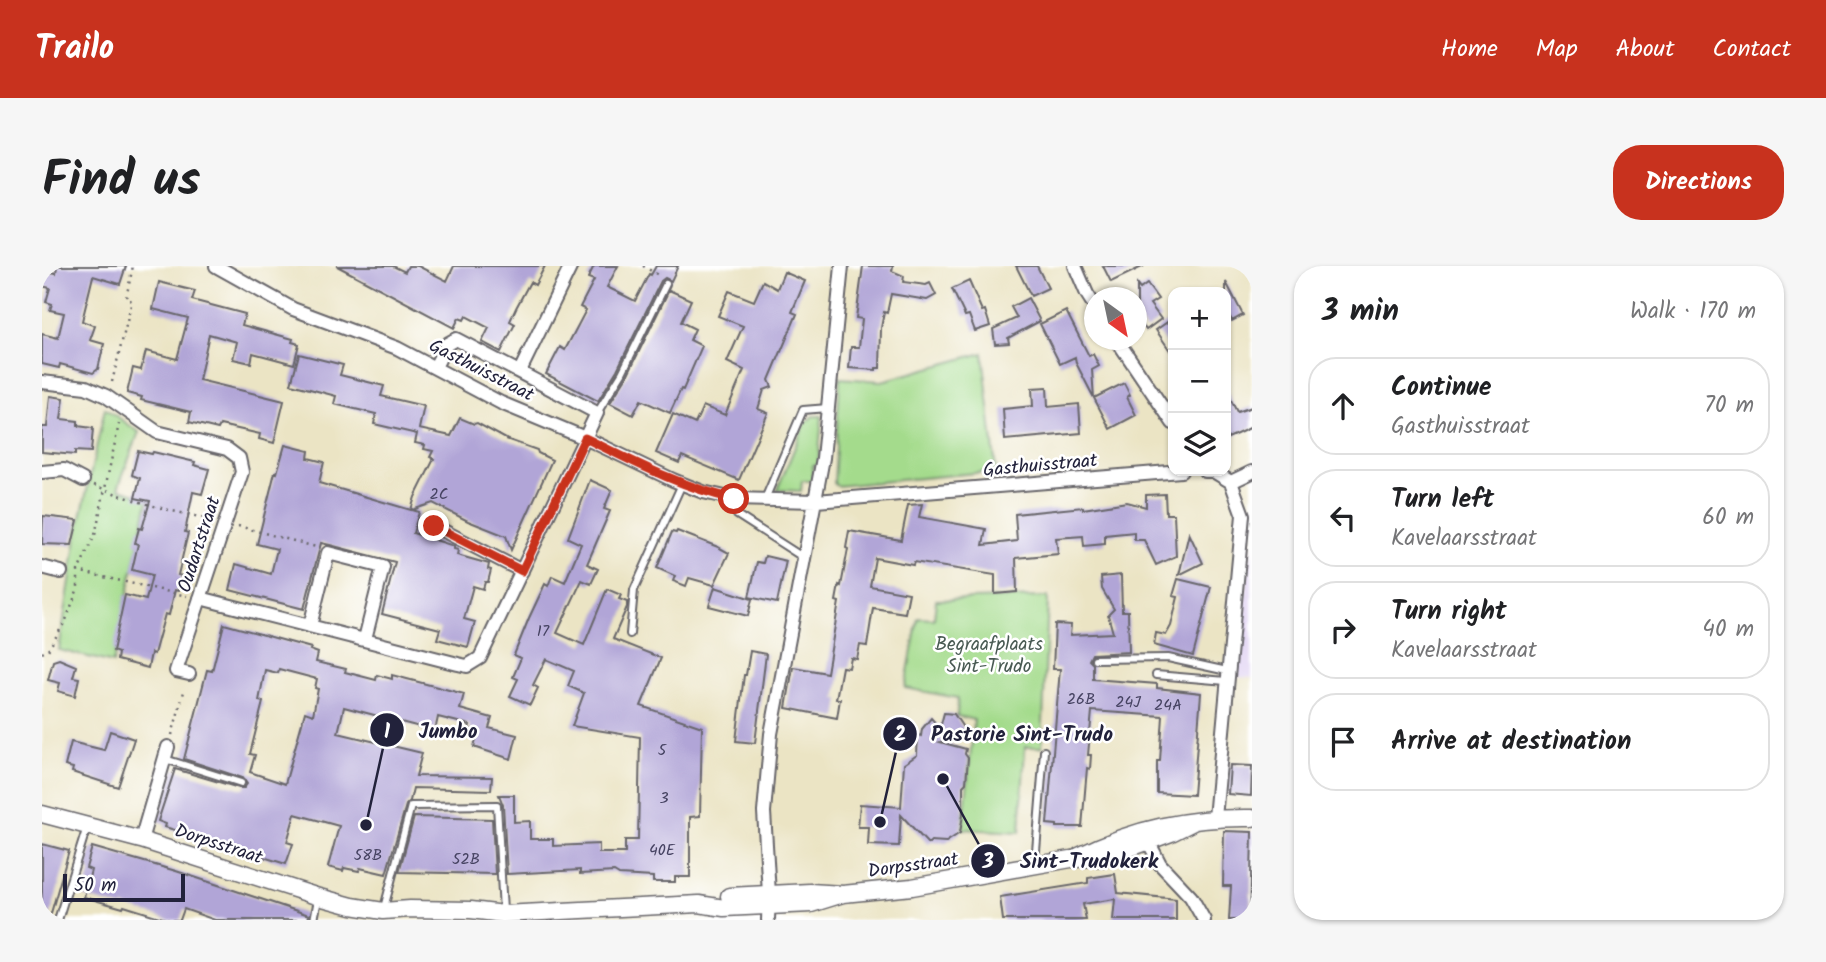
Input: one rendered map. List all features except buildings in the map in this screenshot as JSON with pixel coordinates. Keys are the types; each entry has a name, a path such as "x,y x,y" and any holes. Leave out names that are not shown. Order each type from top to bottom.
{"street":[{"name":"Gasthuisstraat","path":"216,266 293,309 397,348 501,403 585,438 682,484 734,499 816,501 1168,472"},
{"path":"520,371 571,266"},
{"path":"768,906 764,812 771,734 823,458 842,266"},
{"path":"1075,266 1085,287"},
{"path":"200,598 458,664 474,664 485,651 597,413 456,339 447,344 435,367"},
{"path":"1124,350 1168,416"},
{"name":"Oudartstraat","path":"42,383 86,387 106,396 157,432 234,453 242,464 242,472 176,671 189,674"},
{"path":"42,472 64,470 83,480"},
{"path":"1231,482 1252,472"},
{"path":"1214,818 1243,514 1231,482 1221,476"},
{"path":"434,526 522,571"},
{"path":"310,626 328,553 383,567 365,639"},
{"path":"42,567 61,572"},
{"path":"141,840 167,753"},
{"name":"Dorpsstraat","path":"42,814 141,840 319,897 383,911 403,920"},
{"name":"Dorpsstraat","path":"484,920 699,904 722,897 768,906 811,904 843,894 912,887 1071,859 1103,858 1146,836 1195,821 1252,818"},
{"path":"1146,836 1160,864 1191,897 1204,920"},
{"name":"Dorpsstraat","path":"383,911 471,910 503,917"}],"lane":[{"path":"597,413 622,373 666,284"},
{"path":"765,499 803,410 828,408"},
{"path":"631,634 634,590 682,484"},
{"path":"734,499 737,515 804,558"},
{"path":"1095,659 1168,658 1226,676"},
{"path":"1157,675 1226,676"},
{"path":"1035,866 1044,751"},
{"path":"167,753 241,783"},
{"path":"383,911 411,806 497,805 503,917"},
{"path":"58,920 87,825"},
{"path":"314,920 319,897"}],"path":[{"path":"106,396 132,301 126,298 133,266"},
{"path":"643,266 662,276 666,284"},
{"path":"42,653 48,650 66,620 78,588 79,571 95,535 106,490 122,407"},
{"path":"83,480 119,497 178,513 226,522 328,553"},
{"path":"61,572 79,571 200,598"},
{"path":"167,753 189,674"}],"shaded area":[{"path":"1252,541 1252,678 1235,677"}],"green space":[{"path":"983,353 996,471 837,486 834,483 840,378 882,381"},
{"path":"105,408 139,432 119,485 120,489 148,500 113,663 59,650 78,531"},
{"path":"813,416 822,416 818,465 813,465 812,481 802,481 801,491 777,490 805,423"},
{"name":"Begraafplaats Sint-Trudo","path":"1048,597 1042,747 1025,747 1020,832 963,829 974,720 957,716 958,698 905,688 918,618 934,619 936,600"}],"place":[{"name":"Sint-Trudokerk","path":"943,779"},
{"name":"Pastorie Sint-Trudo","path":"880,822"},
{"name":"Jumbo","path":"366,825"}],"route":[{"path":"434,526 522,571 585,438 673,481 734,499"}]}
